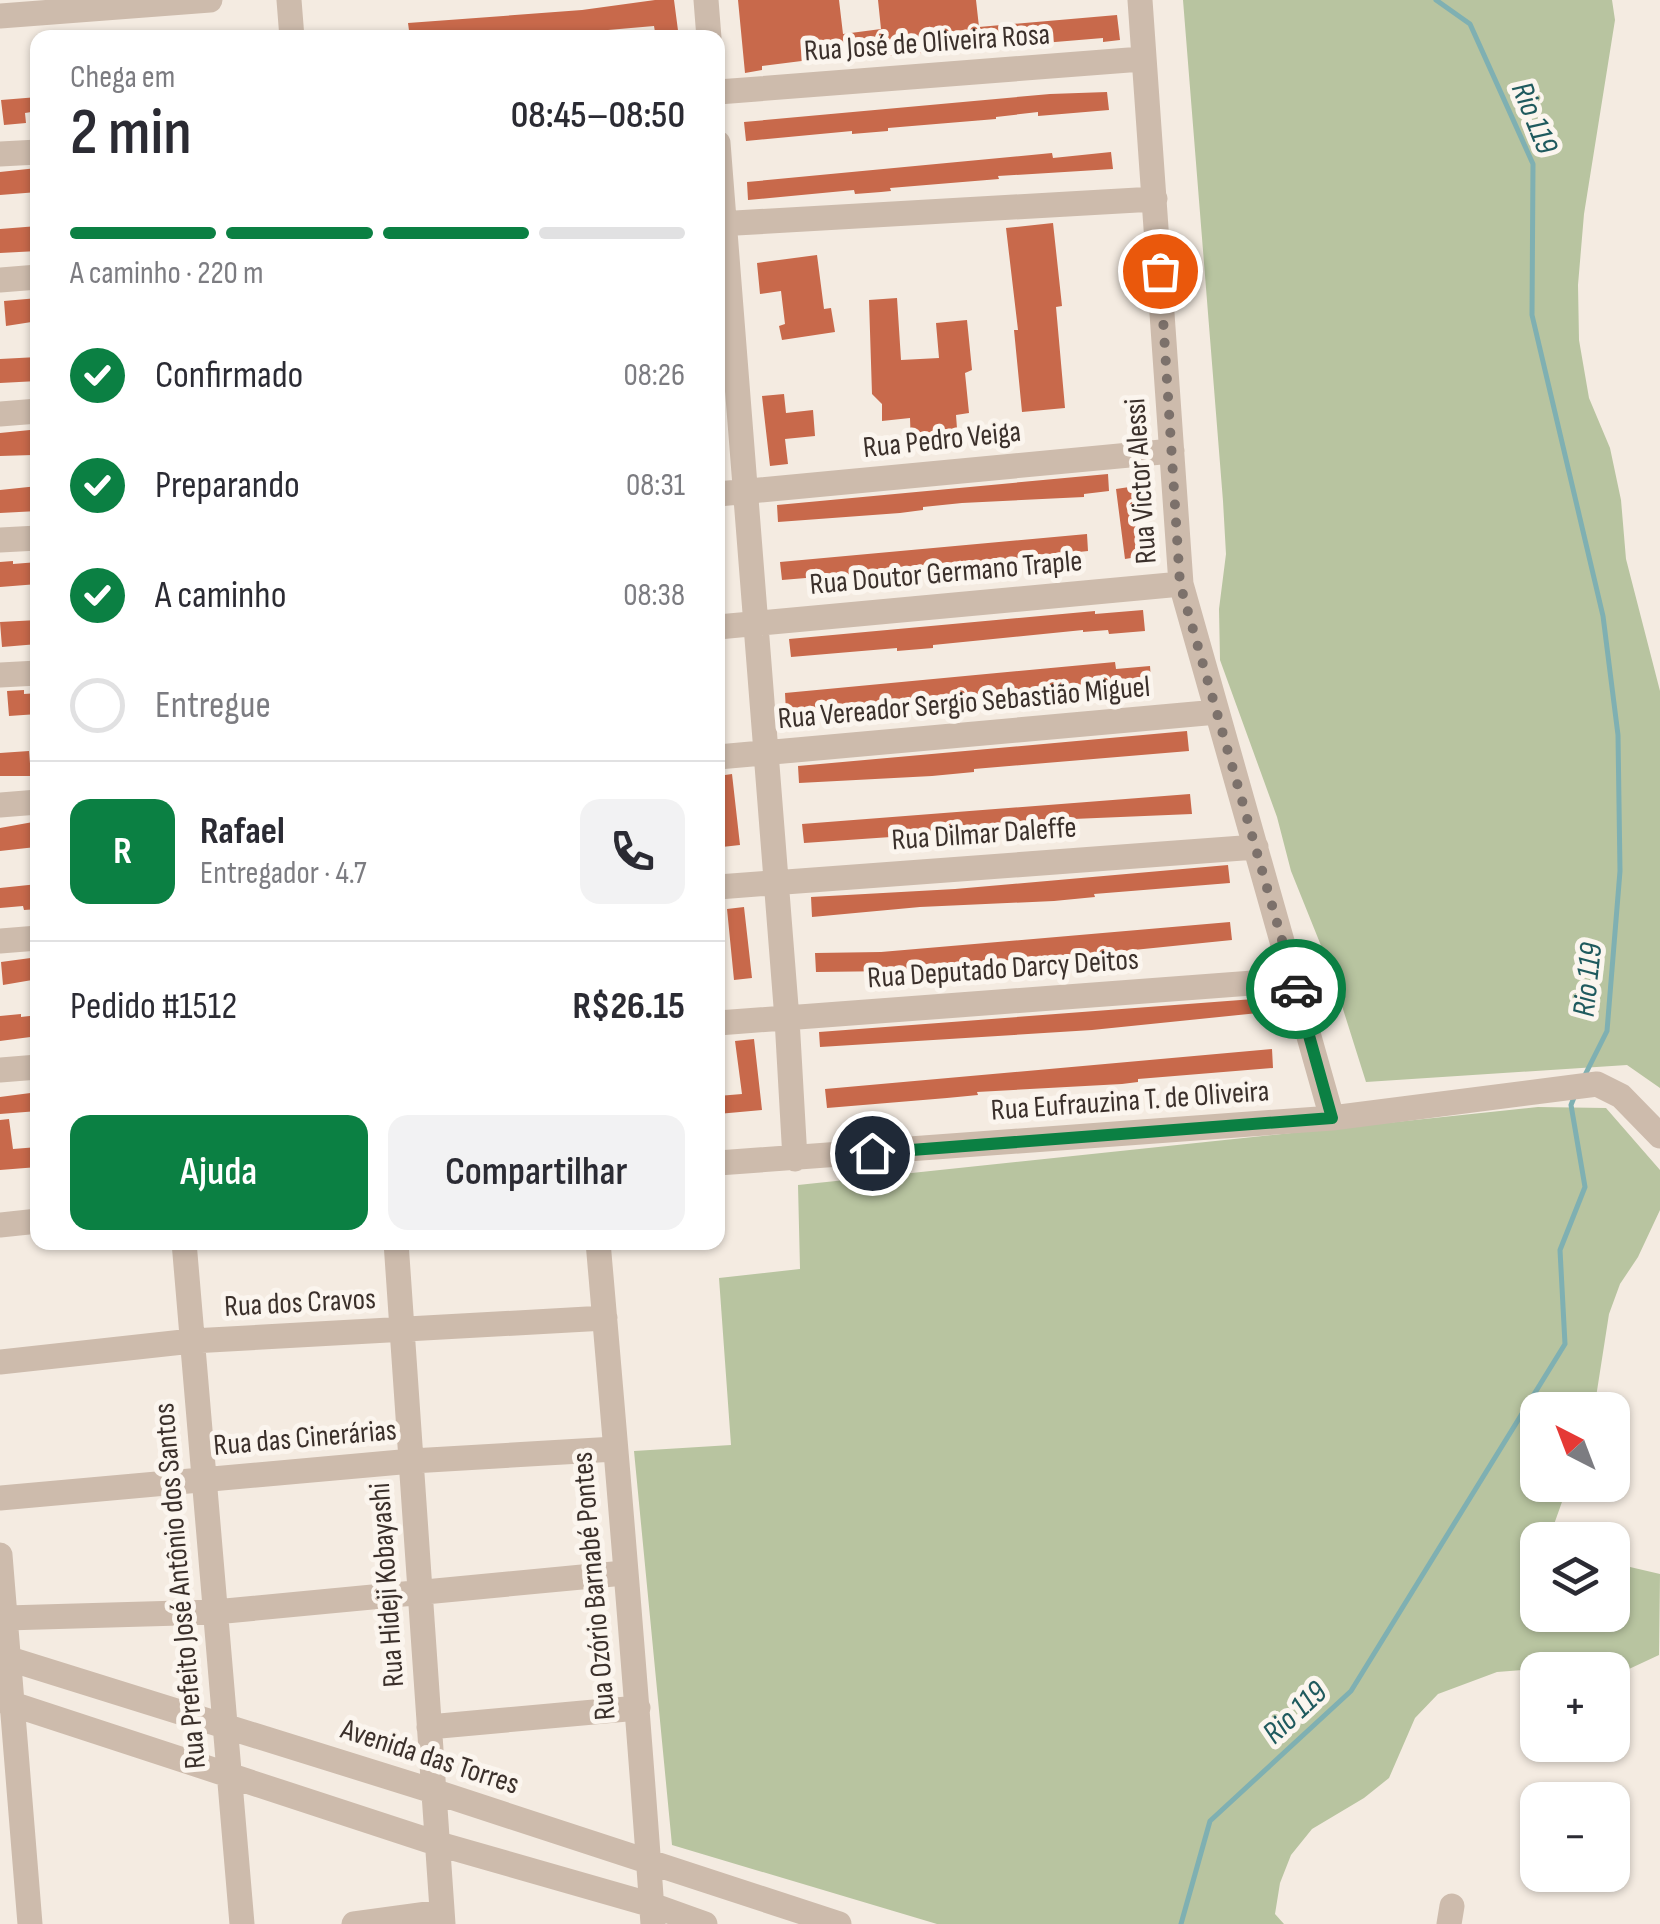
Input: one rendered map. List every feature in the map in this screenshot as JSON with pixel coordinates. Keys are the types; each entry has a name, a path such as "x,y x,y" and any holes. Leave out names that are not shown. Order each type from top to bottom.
{"street":[{"path":"0,16 210,0"},
{"path":"289,0 291,30"},
{"path":"706,0 708,30"},
{"name":"Rua Victor Alessi","path":"1140,0 1180,584 1332,1118"},
{"name":"Rua José de Oliveira Rosa","path":"725,91 1142,59"},
{"path":"0,154 30,152"},
{"path":"725,224 1155,198"},
{"path":"0,280 30,278"},
{"path":"725,350 746,492 795,1159"},
{"path":"0,414 30,412"},
{"name":"Rua Pedro Veiga","path":"725,494 1172,451"},
{"path":"0,540 30,538"},
{"name":"Rua Doutor Germano Traple","path":"725,626 1180,584"},
{"path":"0,675 30,673"},
{"name":"Rua Vereador Sergio Sebastião Miguel","path":"725,758 1216,712"},
{"path":"0,805 30,803"},
{"name":"Rua Dilmar Daleffe","path":"725,886 1256,847"},
{"path":"0,941 30,939"},
{"name":"Rua Deputado Darcy Deitos","path":"725,1022 1293,980"},
{"path":"0,1070 30,1068"},
{"name":"Rua Eufrauzina T. de Oliveira","path":"725,1163 1332,1118 1597,1084 1621,1096 1660,1136"},
{"path":"0,1225 30,1222"},
{"name":"Rua Prefeito José Antônio dos Santos","path":"185,1250 242,1924"},
{"name":"Rua Hideji Kobayashi","path":"397,1250 443,1918"},
{"name":"Rua Ozório Barnabé Pontes","path":"599,1250 651,1862 652,1914"},
{"name":"Rua dos Cravos","path":"0,1362 192,1342 605,1318"},
{"name":"Rua das Cinerárias","path":"0,1498 412,1461 615,1449"},
{"path":"0,1555 6,1618 6,1702 30,1924"},
{"path":"6,1618 215,1612 624,1573"},
{"name":"Avenida das Torres","path":"4,1658 839,1924"},
{"path":"6,1702 652,1914 705,1924"},
{"path":"429,1726 638,1708"},
{"path":"354,1924 443,1918"}],"green space":[{"path":"1183,0 1612,0 1615,20 1584,214 1578,285 1579,340 1589,398 1610,448 1621,500 1626,559 1660,691 1660,1088 1627,1065 1366,1082 1330,968 1291,871 1277,817 1220,660 1219,609 1226,554"},
{"path":"1538,1107 1606,1108 1660,1170 1660,1210 1620,1284 1609,1314 1597,1392 1520,1392 1520,1502 1562,1502 1555,1522 1520,1522 1520,1632 1630,1632 1630,1567 1660,1574 1659,1655 1630,1669 1630,1652 1520,1652 1520,1670 1497,1672 1438,1694 1415,1718 1389,1778 1312,1829 1291,1855 1280,1883 1275,1914 1284,1924 937,1924 672,1845 634,1451 731,1445 719,1278 800,1269 798,1185"}],"building":[{"path":"674,0 678,30 655,30 654,26 608,30 409,30 408,23"},
{"path":"738,0 839,0 843,34 881,29 878,0 976,0 979,27 1117,15 1120,40 1103,42 1103,38 886,56 857,54 762,66 762,70 745,73"},
{"path":"1107,92 1109,110 1038,116 1038,112 888,131 746,141 744,122"},
{"path":"30,98 26,123 4,125 1,100"},
{"path":"1111,152 1113,169 998,176 999,179 881,192 855,194 854,190 748,200 747,182 1052,153 1053,158"},
{"path":"30,169 30,193 0,195 0,172"},
{"path":"1053,223 1062,306 1056,307 1065,408 1022,412 1014,330 1018,330 1006,228"},
{"path":"30,227 30,251 0,253 0,229"},
{"path":"817,255 824,309 831,308 835,332 782,340 779,326 785,324 781,291 760,294 757,263"},
{"path":"897,298 901,360 939,358 936,323 967,320 972,370 965,373 969,413 956,415 958,442 911,446 910,418 882,421 882,404 872,394 869,300"},
{"path":"30,299 30,322 6,326 4,301"},
{"path":"30,357 30,381 0,383 0,359"},
{"path":"784,394 786,413 813,410 815,436 785,439 788,464 770,466 762,396"},
{"path":"30,430 30,455 0,456 0,433"},
{"path":"1108,474 1109,491 1084,497 962,503 900,513 778,522 777,505"},
{"path":"1136,486 1143,556 1125,559 1116,489"},
{"path":"30,487 30,511 0,513 0,490"},
{"path":"1087,534 1088,551 782,580 780,562"},
{"path":"0,562 30,563 30,585 0,587"},
{"path":"1143,610 1145,631 1109,634 1108,630 1083,630 933,648 791,657 789,639 1095,611"},
{"path":"30,620 30,645 2,647 0,622"},
{"path":"1115,662 1116,669 1150,666 1151,680 1103,681 953,700 917,703 917,699 786,712 785,693"},
{"path":"7,691 30,694 30,715 9,716"},
{"path":"1187,731 1189,751 932,776 799,783 798,766"},
{"path":"29,751 30,776 0,776 0,753"},
{"path":"732,774 740,845 725,847 725,775"},
{"path":"1190,794 1192,814 1073,819 978,831 804,843 802,824"},
{"path":"30,823 30,848 0,851 0,828"},
{"path":"1228,865 1230,883 1054,901 812,917 811,897 955,889"},
{"path":"30,885 30,910 24,910 23,906 0,908 0,888"},
{"path":"744,907 752,978 734,980 727,909"},
{"path":"1230,922 1232,940 1055,958 936,964 895,971 816,972 815,953 881,952"},
{"path":"30,958 30,980 3,985 1,962"},
{"path":"1267,998 1268,1012 1092,1030 820,1047 819,1032"},
{"path":"0,1016 30,1016 30,1037 0,1041"},
{"path":"754,1039 762,1110 725,1113 725,1095 742,1094 735,1041"},
{"path":"1272,1049 1273,1068 827,1108 825,1089"},
{"path":"30,1093 30,1112 0,1114 0,1097"},
{"path":"9,1119 13,1149 30,1148 30,1168 0,1170 0,1120"}],"waterway":[{"name":"Rio 119","path":"1436,0 1470,24 1533,164 1532,315 1603,616 1618,735 1620,871 1607,1031 1584,1077"},
{"name":"Rio 119","path":"1181,1924 1210,1821 1351,1691 1565,1344 1560,1250 1585,1187 1571,1105 1575,1095"}],"way so far":[{"path":"1160,271 1180,584 1296,989"}],"route":[{"path":"872,1153 1332,1118 1296,989"}]}
